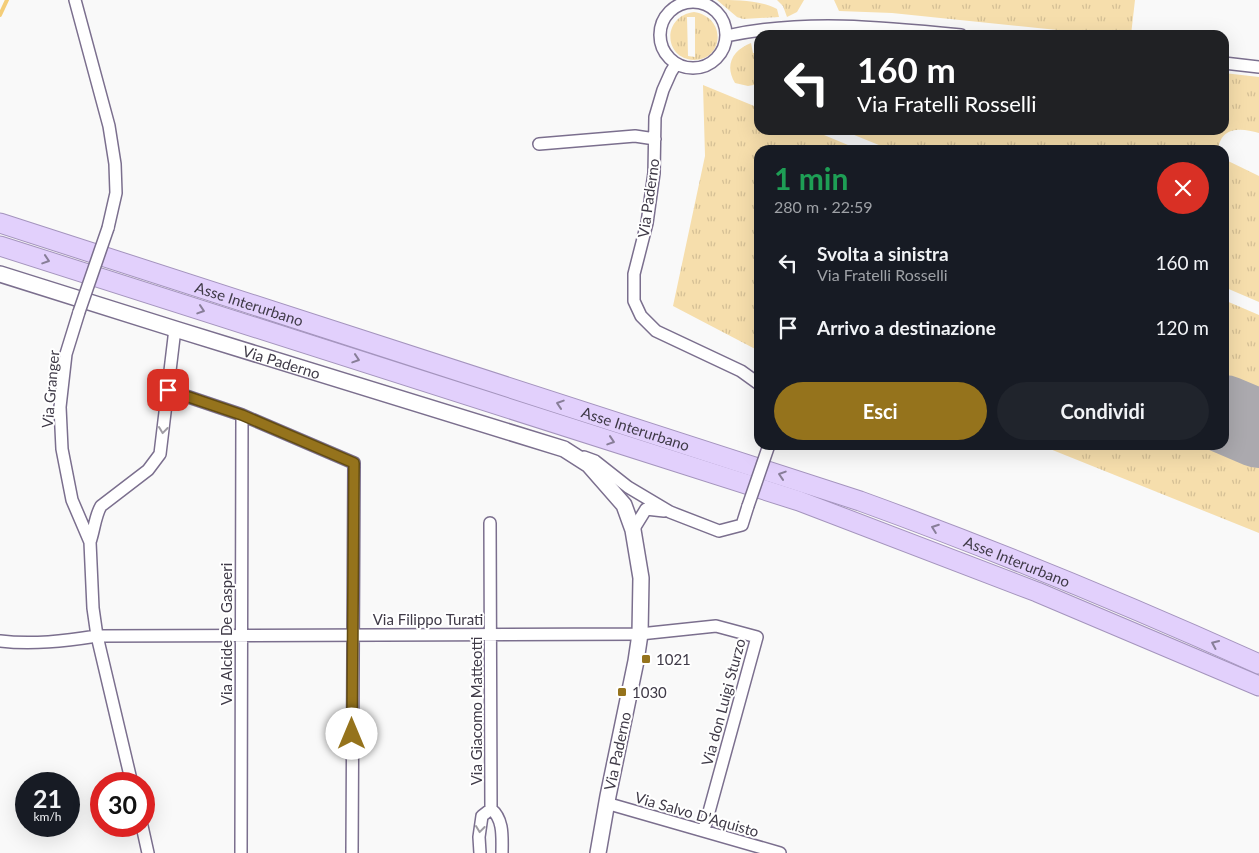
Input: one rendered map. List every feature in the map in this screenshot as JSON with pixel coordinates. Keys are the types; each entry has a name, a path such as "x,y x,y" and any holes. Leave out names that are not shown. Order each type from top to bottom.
{"highway":[{"name":"Asse Interurbano","path":"0,223 860,501 1105,596 1259,664"},
{"name":"Asse Interurbano","path":"0,246 799,501 1037,592 1259,686"}],"street":[{"name":"Via Granger","path":"76,0 109,126 115,164 116,193 108,228 66,354 60,407 62,449 72,500 90,542 93,608 97,636 129,772"},
{"path":"693,2 707,5 721,16 725,24 726,36 726,44 722,54 710,64 694,69 676,64 666,55 661,46 660,35 661,25 674,3 693,2"},
{"path":"764,30 821,26 905,30"},
{"path":"726,36 754,31"},
{"name":"Via Paderno","path":"676,64 671,72 656,117 654,173 647,223 634,274 634,302 641,316 656,331 741,371 754,380"},
{"path":"1229,64 1259,67"},
{"path":"539,144 635,136 655,139"},
{"name":"Via Paderno","path":"0,274 564,449 595,461 628,486 670,512 719,531 742,525 767,450"},
{"path":"90,542 101,506 138,479 155,463 160,454 175,329"},
{"path":"168,390 242,415 354,463 352,853"},
{"name":"Via Alcide De Gasperi","path":"241,853 242,415"},
{"name":"Via Paderno","path":"564,449 589,465 624,505 633,530 640,578 640,634 636,661 606,803 598,853"},
{"path":"611,490 628,486"},
{"name":"Via Paderno","path":"624,505 670,512"},
{"path":"633,530 646,509"},
{"name":"Via Giacomo Matteotti","path":"490,523 491,809 497,814 500,821 502,853"},
{"name":"Via don Luigi Sturzo","path":"640,634 716,626 758,637 704,830"},
{"name":"Via Filippo Turati","path":"0,642 19,644 97,636 640,634"},
{"name":"Via Salvo D'Aquisto","path":"606,803 780,853"},
{"name":"Via Giacomo Matteotti","path":"480,853 479,837 482,816 491,809"},
{"path":"144,837 148,853"}],"green space":[{"path":"717,0 756,2 777,9 779,17 743,19 737,17"},
{"path":"777,0 804,0 797,12 787,17 783,6"},
{"path":"834,0 1135,0 1132,30 1057,30 892,13 839,11"},
{"path":"694,12 705,15 716,29 718,38 716,46 704,58 694,60 684,58 676,53 672,45 670,37 672,29 676,21 684,15","holes":["687,17 695,17 695,57 688,56"]},
{"path":"751,43 754,53 754,85 748,86 735,83 730,70 730,64 735,54"},
{"path":"1229,74 1259,77 1259,133 1245,130 1229,133"},
{"path":"703,85 754,106 754,135 824,135 848,145 754,145 754,348 673,306 705,156"},
{"path":"854,135 1226,135 1219,145 879,145"},
{"path":"1229,161 1259,176 1259,302 1229,289"},
{"path":"1229,302 1259,315 1259,414 1229,401"},
{"path":"1229,436 1259,449 1259,533 1052,450 1229,450"}],"waterway":[{"path":"0,15 7,0"}],"runway":[{"path":"1229,416 1259,429"}],"place":[{"name":"1021","path":"646,659"},
{"name":"1030","path":"622,692"}],"route":[{"path":"168,390 242,415 354,463 352,734"}]}
